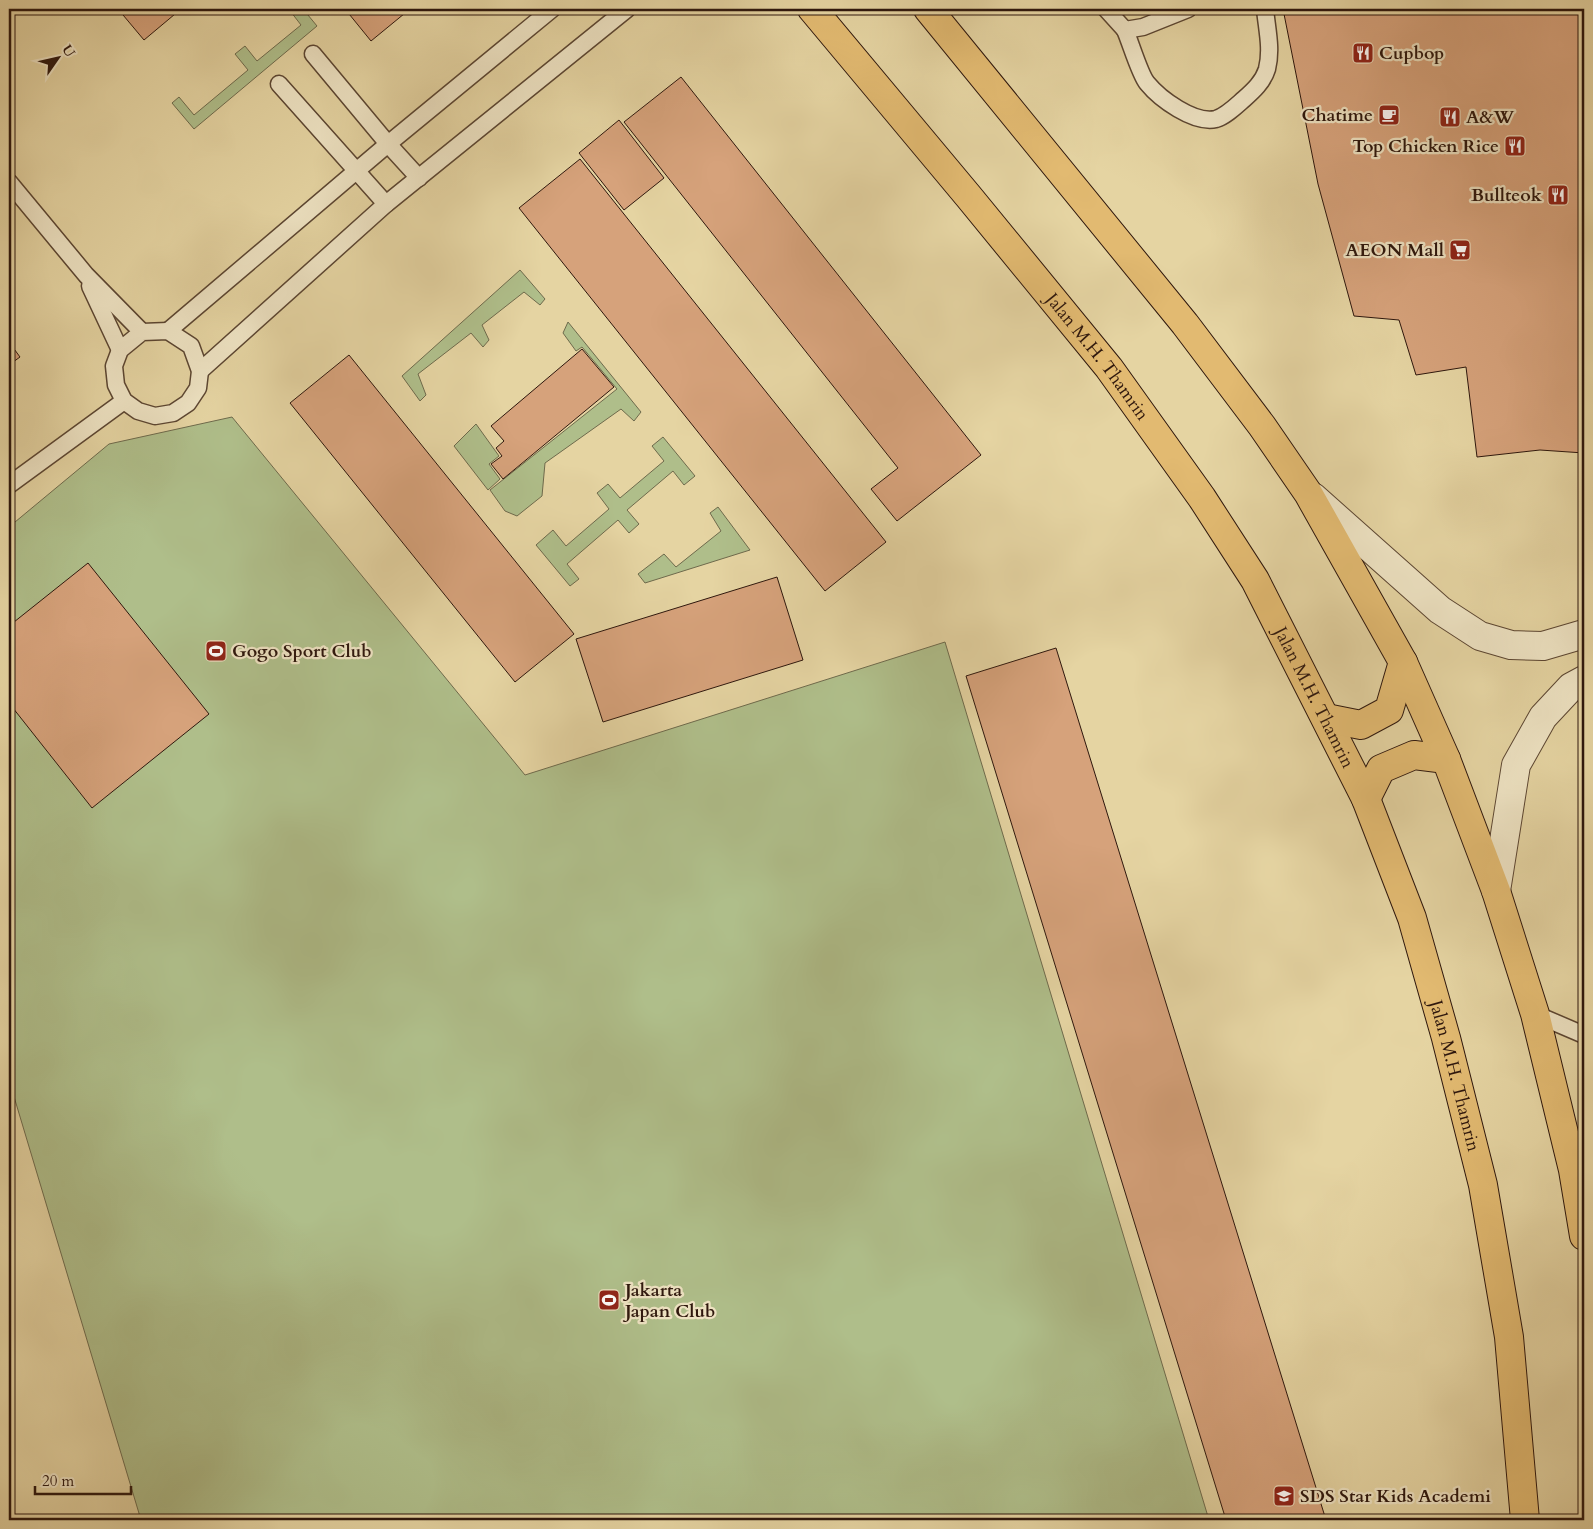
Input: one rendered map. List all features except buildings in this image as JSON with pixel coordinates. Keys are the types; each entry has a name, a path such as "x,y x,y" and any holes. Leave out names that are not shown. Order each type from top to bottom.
{"main road":[{"name":"Jalan M.H. Thamrin","path":"812,9 1109,368 1202,498 1254,580 1366,799 1412,918 1446,1038 1483,1185 1509,1337 1525,1520"},
{"path":"928,9 1185,324 1262,426 1308,493 1403,662 1446,759 1496,891 1535,1014 1579,1164 1584,1236"},
{"path":"1326,718 1361,725 1389,710 1403,662"},
{"path":"1366,799 1381,769 1414,755 1446,759"}],"street":[{"path":"1308,493 1440,610 1480,636 1511,645 1543,646 1584,634"},
{"path":"1496,891 1516,765 1542,717 1570,687 1584,680"}],"lane":[{"path":"168,331 388,144 552,9"},
{"path":"200,371 386,204 627,9"},
{"path":"1106,9 1125,30 1146,82 1171,105 1189,115 1215,119 1230,111 1257,88 1266,71 1270,38 1265,9"},
{"path":"1125,30 1151,24 1188,9"},
{"path":"313,54 419,178"},
{"path":"279,84 386,204"},
{"path":"9,182 86,276 142,332"},
{"path":"86,276 120,350"},
{"path":"168,331 191,346 200,371 198,388 188,403 173,413 155,416 138,411 124,400 116,385 114,366 120,350 142,332 168,331"},
{"path":"9,486 124,400"},
{"path":"1535,1014 1584,1036"}],"green space":[{"path":"295,9 303,9 317,26 194,129 172,103 179,97 194,115 248,70 235,54 245,46 257,61 301,25 291,12"},
{"path":"520,270 545,299 540,305 524,292 482,325 489,340 483,347 471,333 418,374 426,395 420,401 402,376"},
{"path":"568,322 641,412 634,421 621,409 545,463 542,496 517,516 505,511 490,490 617,389 582,347 576,351 563,333"},
{"name":"Jakarta Japan Club","path":"232,417 525,775 945,642 1209,1520 141,1520 9,1080 9,527 109,444"},
{"path":"476,424 499,456 489,464 500,479 488,490 454,446"},
{"path":"663,437 695,476 684,485 673,471 627,510 639,524 629,533 618,520 567,564 579,579 570,586 536,545 553,530 566,546 609,509 597,493 608,484 620,498 664,461 652,446"},
{"path":"718,507 750,550 645,583 638,574 664,554 676,567 721,531 710,513"}],"place":[{"name":"Cupbop","path":"1363,53"},
{"name":"Chatime","path":"1389,115"},
{"name":"A&W","path":"1450,117"},
{"name":"Top Chicken Rice","path":"1515,146"},
{"name":"Bullteok","path":"1558,195"},
{"name":"AEON Mall","path":"1460,250"},
{"name":"Gogo Sport Club","path":"216,651"},
{"name":"Jakarta Japan Club","path":"609,1300"},
{"name":"SDS Star Kids Academi","path":"1284,1496"}]}
